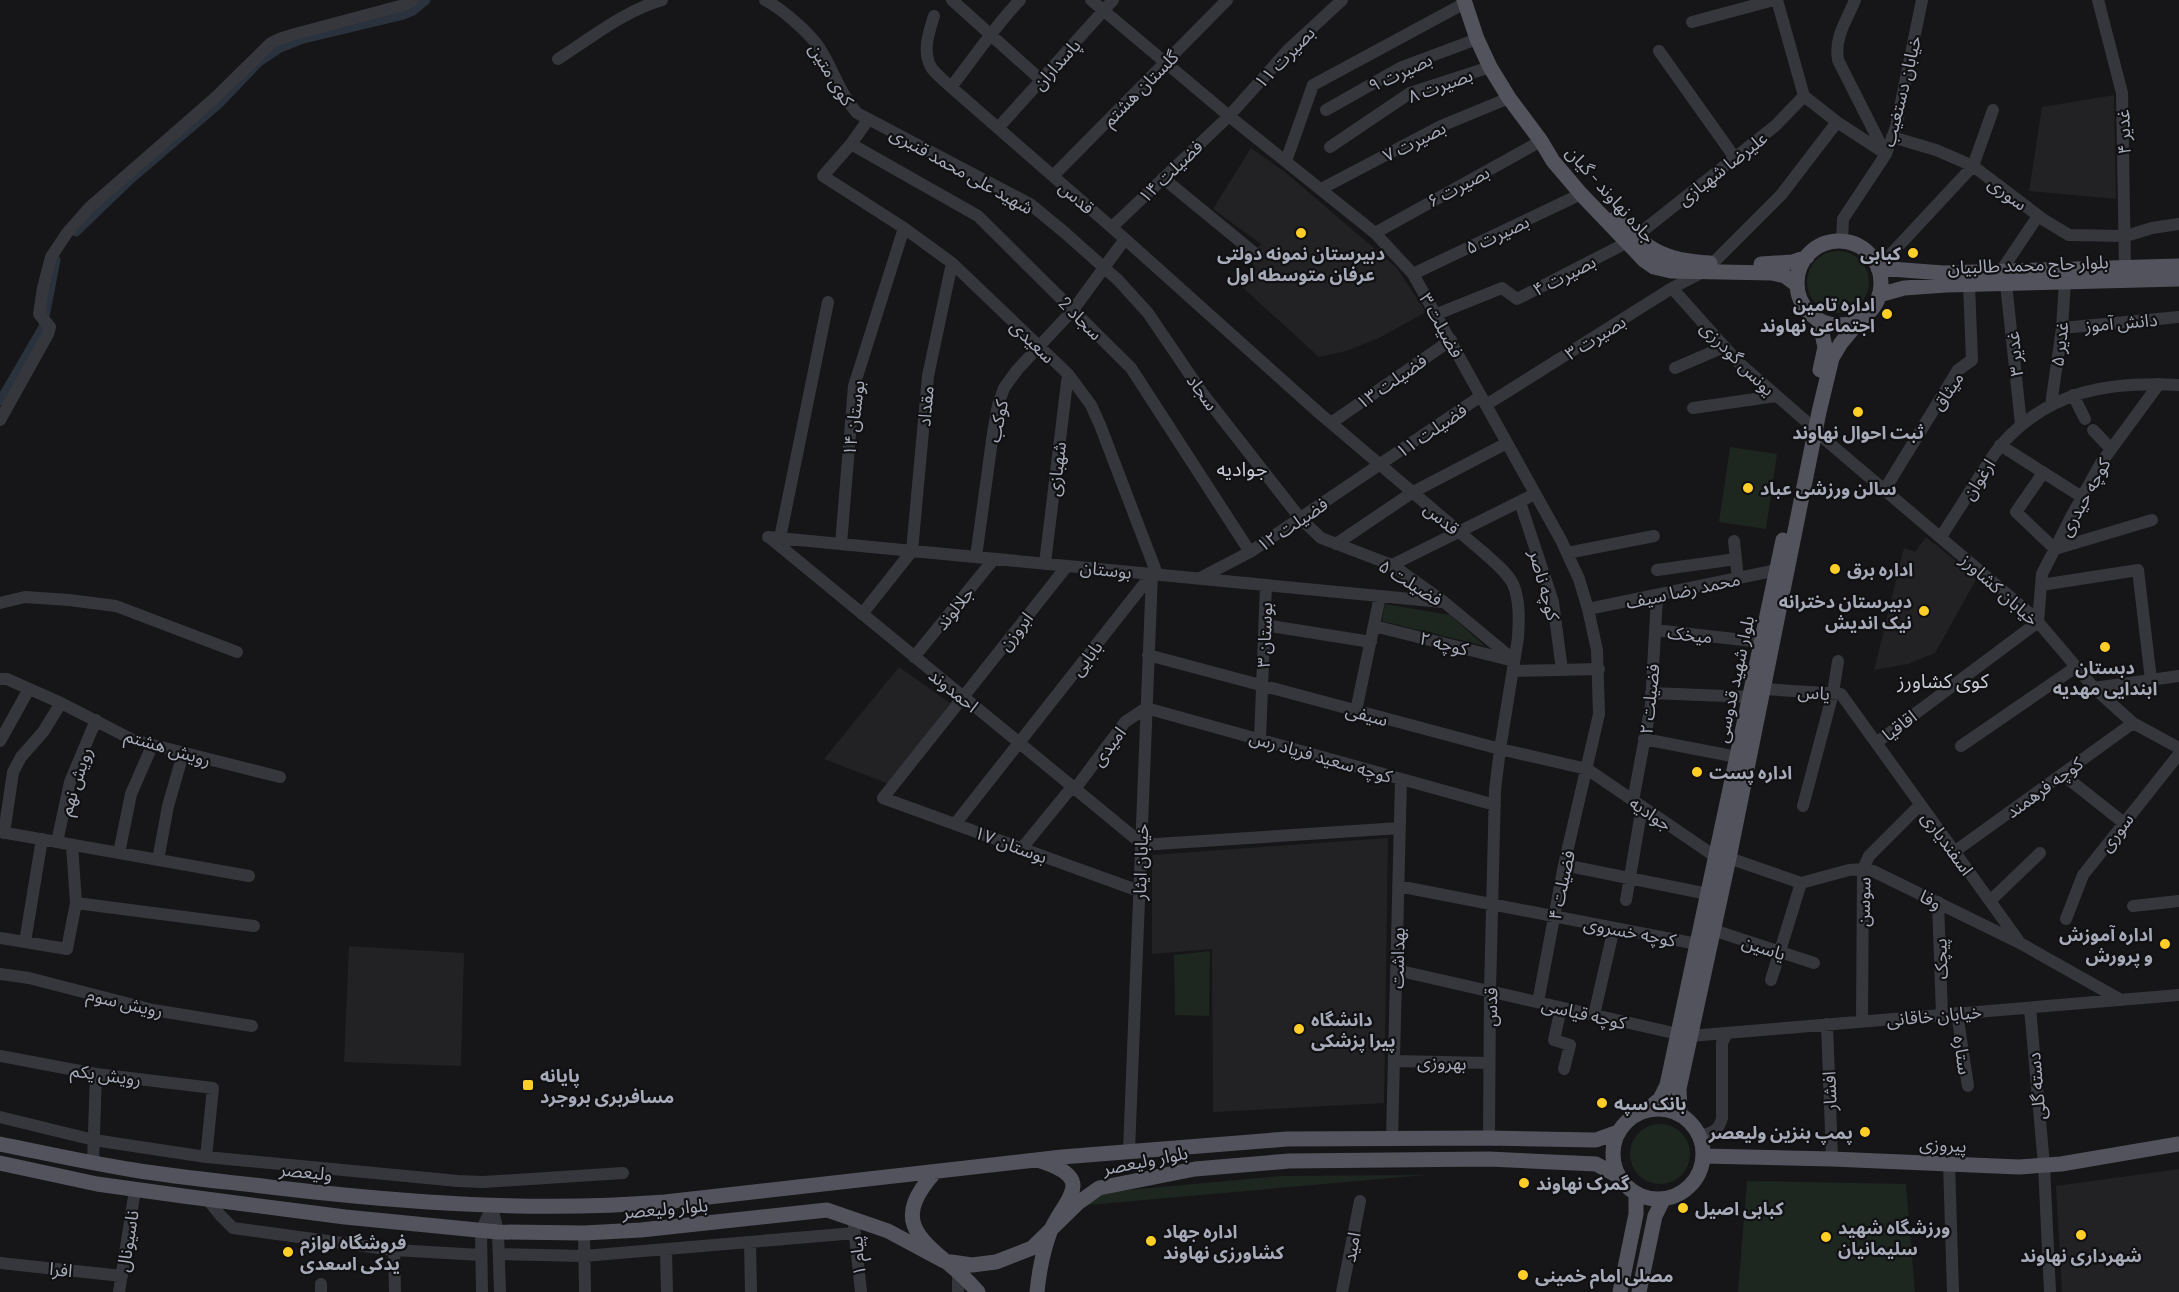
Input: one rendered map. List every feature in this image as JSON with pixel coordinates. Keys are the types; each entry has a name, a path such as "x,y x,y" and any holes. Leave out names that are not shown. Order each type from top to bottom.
{"main road":[{"name":"جاده نهاوند - گیان","path":"1465,2 1477,39 1490,67 1509,98 1541,141 1654,267 1671,271 1782,263 1807,257"},
{"name":"جاده نهاوند - گیان","path":"1541,141 1553,161 1581,194 1631,240"},
{"path":"1842,241 1854,243 1872,258 1880,277 1879,295 1869,313 1860,319 1847,324 1833,325 1819,320 1810,313 1802,304 1797,285 1799,270 1807,257 1821,245 1842,241"},
{"name":"جاده نهاوند - گیان","path":"1708,268 1779,274 1797,285"},
{"name":"بلوار حاج محمد طالبیان","path":"1878,268 2065,282 2179,276"},
{"name":"بلوار حاج محمد طالبیان","path":"1879,295 1904,288 1969,285 2004,277 2125,268 2179,276"},
{"path":"2179,276 2179,295"},
{"name":"بلوار شهید قدوسی","path":"1647,1110 1660,1099 1667,1085 1684,1035 1713,930 1737,757 1777,570 1812,427 1832,358 1860,319"},
{"name":"بلوار شهید قدوسی","path":"1684,1035 1697,944 1708,894 1722,857 1764,689 1825,347 1819,320"},
{"path":"1680,1114 1679,1089 1684,1035"},
{"path":"1658,1109 1680,1114 1688,1120 1700,1136 1703,1156 1701,1169 1686,1190 1675,1197 1663,1200 1636,1195 1618,1176 1612,1153 1618,1132 1635,1115 1647,1110 1658,1109"},
{"name":"بلوار ولیعصر","path":"610,1206 1036,1160 1287,1139 1596,1140 1618,1132"},
{"path":"1287,1139 1289,1161"},
{"name":"ولیعصر","path":"0,1144 93,1163 217,1181 408,1201 492,1207 610,1206"},
{"name":"پیروزی","path":"1703,1156 2019,1167 2061,1164 2179,1144"},
{"name":"بلوار ولیعصر","path":"499,1244 535,1234 681,1227 826,1210 854,1227 888,1231 944,1261 972,1265 996,1262 1032,1248 1078,1203 1099,1188 1195,1169 1289,1161 1478,1159 1596,1164 1618,1176"},
{"path":"1036,1160 1065,1172 1072,1182 1072,1193 1067,1205 1050,1231 1039,1276 1038,1292"},
{"path":"0,1163 135,1190 345,1217 481,1244 499,1244"},
{"path":"935,1172 921,1187 914,1203 912,1220 916,1234 978,1292"},
{"path":"1620,1292 1636,1214 1636,1195"},
{"path":"1639,1292 1655,1216 1663,1200"}],"street":[{"path":"0,420 48,334 50,327 39,315 51,257 58,244 90,207 209,104 271,43 295,34 404,5 413,0"},
{"path":"558,59 611,24 648,4 662,0"},
{"name":"کوی متین","path":"765,0 802,29 820,48 845,100 857,113 871,121"},
{"path":"952,0 1041,80"},
{"path":"951,87 991,35 996,25 1020,0"},
{"name":"فضیلت ۳","path":"1091,0 1229,116 1375,233 1413,274 1568,553 1579,579 1588,609 1599,669 1599,714 1587,769"},
{"name":"پاسداران","path":"998,128 1113,0"},
{"name":"گلستان هشتم","path":"1053,176 1227,0"},
{"name":"بصیرت ۱۱","path":"1229,116 1288,50 1342,0"},
{"path":"1692,22 1775,0 1804,96 1837,122 1886,154"},
{"path":"1855,0 1838,36 1836,48 1838,60 1886,154"},
{"name":"خیابان دستغیب","path":"1842,241 1843,219 1886,154 1892,137 1922,0"},
{"name":"غدیر ۴","path":"2098,0 2122,93 2125,268"},
{"path":"1286,161 1313,85 1465,2"},
{"name":"قدس","path":"934,16 927,39 931,68 1330,423 1460,532 1500,568 1513,584 1519,622 1500,749 1495,805 1489,1138"},
{"name":"بصیرت ۹","path":"1326,110 1402,67 1477,39"},
{"path":"1659,51 1735,158"},
{"name":"بصیرت ۸","path":"1330,147 1410,93 1490,67"},
{"name":"علیرضا شهبازی","path":"1631,240 1775,126 1804,96"},
{"name":"بصیرت ۷","path":"1322,189 1441,126 1509,98"},
{"path":"1878,268 1973,166 1994,110"},
{"name":"فضیلت ۱۴","path":"1112,227 1229,116"},
{"path":"851,144 871,121"},
{"name":"شهید علی محمد قنبری","path":"871,121 1030,204 1104,268"},
{"name":"بصیرت ۳","path":"1484,401 1708,268 1781,195 1837,122"},
{"name":"سوری","path":"1892,137 1936,150 1973,166 2038,216 2069,235 2126,236 2152,228 2179,224"},
{"name":"بصیرت ۶","path":"1375,233 1541,141"},
{"name":"سعیدی","path":"851,144 823,176 904,228 952,263 1068,374 1091,405 1155,574"},
{"name":"سجاد 2","path":"851,144 978,216 1131,368 1250,552"},
{"path":"1163,178 1258,256"},
{"name":"بصیرت ۵","path":"1413,274 1581,194"},
{"path":"2004,277 2038,216"},
{"name":"بوستان ۱۴","path":"841,544 854,386 904,228"},
{"name":"کوکب","path":"976,557 998,405 1004,387 1038,346 1073,310 1125,239"},
{"name":"بصیرت ۴","path":"1437,314 1502,288 1517,299 1631,240"},
{"name":"مقداد","path":"912,550 928,376 952,263"},
{"name":"سجاد","path":"1104,268 1148,313 1203,394 1300,518"},
{"name":"غدیر ۳","path":"2004,277 2020,424"},
{"name":"غدیر ۵","path":"2051,405 2062,328 2065,282"},
{"name":"میثاق","path":"1885,489 1958,370 1972,360 1969,285"},
{"name":"یونس گودرزی","path":"1672,288 1738,363 1812,427"},
{"path":"774,537 828,302"},
{"name":"دانش آموز","path":"2062,328 2179,317"},
{"name":"فضیلت ۱۳","path":"1330,423 1451,340"},
{"path":"1675,368 1724,347"},
{"name":"شهبازی","path":"1045,563 1068,374"},
{"name":"کوچه حیدری","path":"2038,622 2042,574 2082,497 2111,449 2159,384"},
{"name":"ارغوان","path":"1941,537 2000,445 2020,424 2073,394 2111,386 2179,385"},
{"path":"2073,394 2085,419"},
{"path":"1693,408 1776,396"},
{"name":"فضیلت ۱۱","path":"1381,464 1484,401"},
{"name":"خیابان کشاورز","path":"1812,427 2038,622 2094,688 2133,723 2179,748"},
{"path":"2093,430 2111,449"},
{"path":"1336,544 1413,492 1507,443"},
{"path":"2000,445 2082,497"},
{"name":"فضیلت ۱۲","path":"1199,578 1250,552 1381,464"},
{"path":"2043,474 2016,513 2055,549 2151,520"},
{"path":"1392,565 1535,494"},
{"name":"کوچه ناصر","path":"1520,502 1553,602 1562,670"},
{"name":"فضیلت ۵","path":"1300,518 1321,538 1392,565 1444,602 1513,666"},
{"path":"1568,553 1654,536"},
{"name":"بوستان","path":"774,537 1444,602"},
{"name":"احمدوند","path":"774,537 862,614 1141,844"},
{"path":"1734,541 1738,579"},
{"path":"862,614 912,550"},
{"name":"جلالوند","path":"914,657 994,559"},
{"path":"1657,570 1736,559"},
{"name":"ابروزن","path":"883,798 1067,566"},
{"name":"محمد رضا سیف","path":"1588,609 1777,570"},
{"path":"2042,585 2138,570 2151,680"},
{"name":"خیابان ایثار","path":"1129,1151 1148,655 1155,574"},
{"name":"بابایی","path":"955,824 1155,574"},
{"name":"بوستان ۳","path":"1260,739 1266,585"},
{"path":"1356,711 1380,596"},
{"name":"فضیلت ۲","path":"1626,900 1631,878 1644,739 1652,693 1657,596"},
{"path":"0,603 25,597 116,606 237,652"},
{"name":"اقاقیا","path":"1876,743 2038,622"},
{"path":"1265,625 1371,642"},
{"name":"کوچه ۲","path":"1374,626 1513,666 1562,670 1599,669"},
{"name":"میخک","path":"1655,630 1761,642"},
{"name":"سیفی","path":"1148,655 1500,749 1587,769"},
{"path":"1803,806 1833,693 1838,661"},
{"path":"1961,746 2076,667"},
{"path":"2094,688 2179,676"},
{"name":"رویش هشتم","path":"0,679 7,679 61,703 133,740 280,777"},
{"path":"0,741 29,689"},
{"name":"یاس","path":"1764,689 1841,694 1876,743"},
{"path":"1652,693 1750,697"},
{"path":"61,703 43,732 21,757 13,772 2,832 249,876"},
{"name":"کوچه سعید فریاد رس","path":"1146,708 1495,805"},
{"name":"امیدی","path":"1022,848 1074,788 1125,722 1146,708"},
{"name":"رویش نهم","path":"57,842 70,783 96,720"},
{"name":"کوچه فرهمند","path":"1954,852 2133,723"},
{"path":"1644,739 1737,757"},
{"name":"اسفندیاری","path":"1876,743 2020,943"},
{"path":"119,853 131,794 152,746"},
{"path":"158,860 168,806 183,754"},
{"name":"سوری","path":"2066,919 2083,875 2179,754"},
{"name":"جوادیه","path":"1587,769 1637,804 1722,857"},
{"name":"فضیلت ۴","path":"1538,1002 1564,865 1587,769"},
{"path":"2062,774 2124,823"},
{"name":"بهداشت","path":"1392,1138 1401,779"},
{"name":"بوستان ۱۷","path":"883,798 1139,891"},
{"name":"سوسن","path":"1862,1021 1863,869 1869,856 1920,805"},
{"path":"1141,844 1400,828"},
{"path":"25,942 42,839"},
{"path":"0,938 67,948 76,903 72,845"},
{"path":"1990,901 2040,853"},
{"path":"1722,857 1801,883 1849,870 1863,869"},
{"path":"1564,865 1708,894"},
{"name":"وفا","path":"1863,869 1873,871 2020,943 2121,1000"},
{"path":"1771,980 1801,883"},
{"name":"کوچه خسروی","path":"1398,886 1697,944"},
{"path":"2133,906 2179,901"},
{"name":"پیچک","path":"1938,902 1942,1015"},
{"path":"76,903 254,926"},
{"path":"1594,1015 1614,928"},
{"name":"یاسین","path":"1713,930 1814,963"},
{"name":"کوچه قیاسی","path":"1396,970 1684,1035"},
{"name":"رویش سوم","path":"0,974 29,978 153,1010 252,1026"},
{"name":"خیابان خاقانی","path":"1684,1035 2179,995"},
{"path":"1561,1008 1554,1040 1570,1045 1564,1069"},
{"name":"دسته گلی","path":"2030,1008 2044,1165 2050,1292"},
{"name":"ستاره","path":"1957,1013 1968,1086 1966,1074"},
{"name":"افشار","path":"1827,1024 1832,1159"},
{"path":"1700,1136 1712,1133 1719,1127 1722,1118 1722,1043 1726,1033"},
{"name":"رویش یکم","path":"0,1056 96,1074 213,1088 206,1157"},
{"name":"بهروزی","path":"1394,1061 1489,1063"},
{"path":"93,1163 96,1074"},
{"path":"0,1116 94,1140 220,1159 483,1182 623,1173"},
{"path":"217,1181 220,1159"},
{"path":"1949,1163 1953,1292"},
{"name":"ناسیونال","path":"119,1292 135,1190"},
{"path":"208,1200 234,1228 394,1250 481,1244"},
{"name":"امید","path":"1341,1292 1360,1201"},
{"path":"482,1292 481,1244 492,1207"},
{"path":"492,1207 499,1244 500,1292"},
{"path":"499,1244 584,1256 750,1243 854,1227"},
{"name":"پیام ۱","path":"854,1227 861,1292"},
{"path":"584,1233 585,1292"},
{"path":"750,1243 751,1292"},
{"path":"394,1250 395,1292"},
{"path":"666,1251 667,1292"},
{"name":"افرا","path":"0,1263 122,1276"},
{"path":"958,1272 958,1292"}],"shaded area":[{"path":"2114,95 2116,199 2029,191 2042,107"},
{"path":"1251,148 1285,172 1396,267 1426,312 1379,338 1346,351 1319,357 1240,285 1255,269 1250,258 1261,244 1213,209"},
{"path":"1838,251 1860,260 1869,282 1860,304 1838,313 1816,304 1807,282 1816,260"},
{"name":"سالن ورزشی عباد","path":"1730,447 1777,454 1766,529 1719,522"},
{"name":"دبیرستان دخترانه نیک اندیش","path":"1926,537 1977,578 1935,653 1908,664 1874,670 1904,548 1915,552"},
{"path":"1385,604 1450,615 1485,646 1382,621"},
{"path":"899,667 950,703 889,784 824,759"},
{"name":"دانشگاه پیرا پزشکی","path":"1388,838 1384,1103 1213,1112 1212,949 1152,954 1152,855"},
{"path":"349,946 464,953 461,1066 344,1062"},
{"path":"1210,951 1209,1016 1175,1015 1174,955"},
{"path":"1654,1124 1666,1124 1682,1132 1688,1142 1690,1154 1688,1166 1682,1176 1666,1184 1654,1184 1638,1176 1630,1160 1630,1148 1638,1132"},
{"path":"2179,1169 2179,1292 2062,1292 2056,1186"},
{"path":"1426,1175 1088,1205 1096,1193 1281,1176"},
{"name":"ورزشگاه شهید سلیمانیان","path":"1747,1181 1906,1184 1915,1292 1738,1292"}],"waterway":[{"path":"76,232 131,179 220,103 259,62 280,48 303,39 403,15 413,11 426,0"},
{"path":"0,401 43,327 56,260"}],"place":[{"name":"دبیرستان نمونه دولتی عرفان متوسطه اول","path":"1301,233"},
{"name":"کبابی","path":"1913,253"},
{"name":"اداره تامین اجتماعی نهاوند","path":"1887,314"},
{"name":"ثبت احوال نهاوند","path":"1858,412"},
{"name":"سالن ورزشی عباد","path":"1748,488"},
{"name":"اداره برق","path":"1835,569"},
{"name":"دبیرستان دخترانه نیک اندیش","path":"1924,611"},
{"name":"دبستان ابندایی مهدیه","path":"2105,647"},
{"name":"اداره پست","path":"1697,772"},
{"name":"اداره آموزش و پرورش","path":"2165,944"},
{"name":"دانشگاه پیرا پزشکی","path":"1299,1029"},
{"name":"پایانه مسافربری بروجرد","path":"528,1085"},
{"name":"بانک سپه","path":"1602,1103"},
{"name":"پمپ بنزین ولیعصر","path":"1865,1132"},
{"name":"گمرک نهاوند","path":"1524,1183"},
{"name":"کبابی اصیل","path":"1683,1208"},
{"name":"شهرداری نهاوند","path":"2081,1235"},
{"name":"ورزشگاه شهید سلیمانیان","path":"1826,1237"},
{"name":"اداره جهاد کشاورزی نهاوند","path":"1151,1241"},
{"name":"فروشگاه لوازم یدکی اسعدی","path":"288,1252"},
{"name":"مصلی امام خمینی","path":"1523,1275"}],"district":[{"name":"جوادیه","path":"1242,468"},
{"name":"کوی کشاورز","path":"1943,680"}]}
